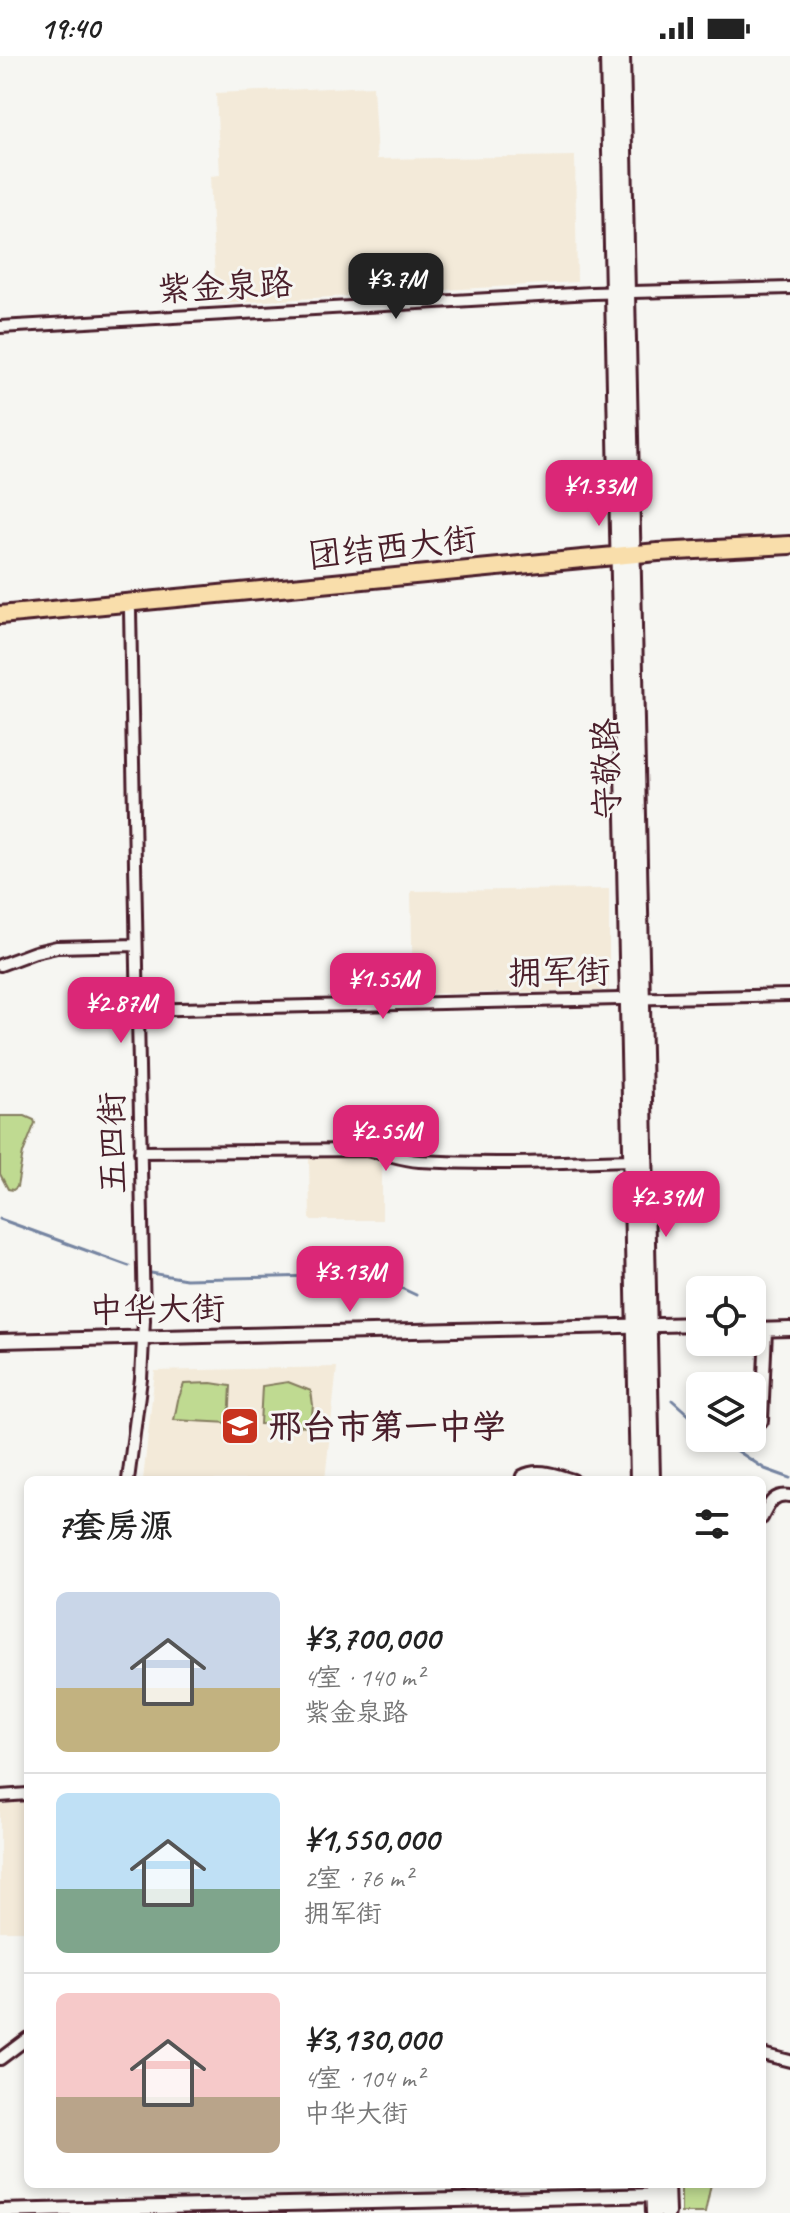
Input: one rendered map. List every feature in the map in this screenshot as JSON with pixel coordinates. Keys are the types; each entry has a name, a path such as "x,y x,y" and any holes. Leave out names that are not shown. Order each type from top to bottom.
{"main road":[{"name":"守敬路","path":"608,56 620,292"},
{"name":"守敬路","path":"622,56 620,292 642,1329 638,1476"},
{"name":"团结西大街","path":"0,615 790,545"},
{"name":"团结西大街","path":"0,624 625,560 790,554"},
{"name":"守敬路","path":"634,999 631,1160 652,1476"},
{"path":"654,2213 660,2188"},
{"path":"660,2188 667,2213"}],"street":[{"name":"紫金泉路","path":"0,327 620,292 790,288"},
{"name":"五四街","path":"129,1476 143,1341 130,611"},
{"path":"0,965 57,947 136,945"},
{"name":"拥军街","path":"137,1010 790,995"},
{"path":"140,1152 365,1150 417,1161 631,1160"},
{"path":"766,1322 790,1321"},
{"name":"中华大街","path":"0,1341 143,1341 642,1329 686,1325"},
{"name":"中华大街","path":"642,1329 686,1331"},
{"path":"766,1330 790,1329"},
{"name":"中华大街","path":"0,1349 143,1341"},
{"path":"522,1476 527,1472 536,1472 554,1476"},
{"path":"766,1510 777,1496 790,1496"},
{"path":"0,1796 24,1794"},
{"path":"0,2059 24,2041"},
{"path":"766,2055 790,2061"},
{"path":"0,2203 660,2188"},
{"path":"0,2211 660,2188"}],"shaded area":[{"path":"373,86 377,159 575,156 577,282 216,304 210,176 220,175 216,93"},
{"path":"609,889 609,991 413,994 411,891"},
{"path":"382,1156 382,1220 310,1220 309,1157"},
{"name":"邢台市第一中学","path":"337,1367 325,1476 143,1476 155,1371"},
{"path":"24,1802 24,1931 0,1931 0,1804"}],"green space":[{"path":"0,1116 25,1116 35,1123 23,1153 17,1187 13,1190 8,1189 0,1174"},
{"path":"288,1382 311,1391 311,1426 260,1424 262,1386"},
{"path":"184,1384 231,1386 229,1423 174,1420"},
{"path":"681,2188 710,2188 705,2213 681,2213"}],"waterway":[{"path":"0,1219 129,1266"},
{"path":"151,1273 186,1279 358,1275 384,1280 416,1295"},
{"path":"672,1400 686,1412"},
{"path":"739,1452 765,1469 790,1478"}],"place":[{"name":"邢台市第一中学","path":"240,1426"}]}
